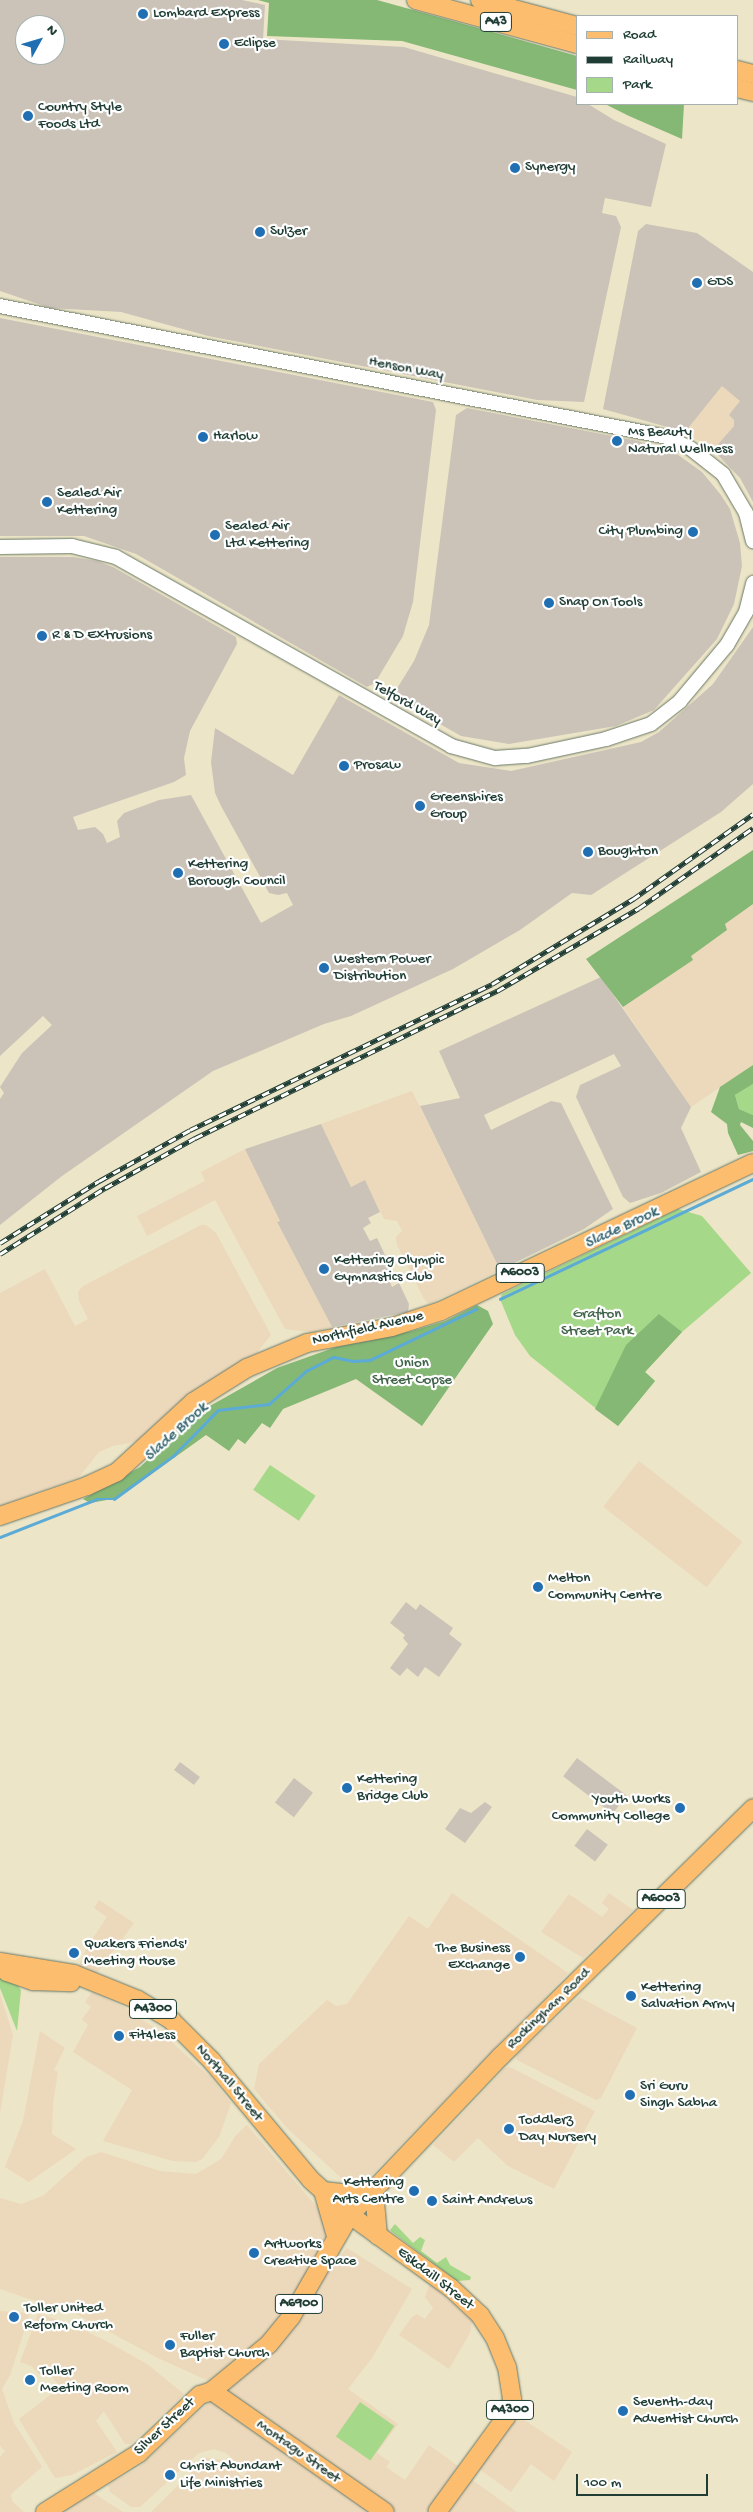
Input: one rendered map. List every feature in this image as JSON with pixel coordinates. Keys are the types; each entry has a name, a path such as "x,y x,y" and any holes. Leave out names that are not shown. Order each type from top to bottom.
{"main road":[{"name":"A43","path":"416,0 576,44"},
{"name":"A43","path":"480,0 576,26"},
{"path":"738,70 753,74"},
{"path":"738,88 753,92"},
{"name":"Northfield Avenue","path":"0,1516 87,1486 117,1472 187,1408 247,1368 307,1343 392,1327 441,1311 753,1163"},
{"name":"Rockingham Road","path":"343,2226 500,2057 753,1808"},
{"name":"Northall Street","path":"0,1963 7,1972 87,1980 138,2000 183,2030 323,2191 343,2226"},
{"path":"323,2191 360,2195 374,2191 378,2236"},
{"path":"323,2191 343,2226"},
{"name":"Eskdaill Street","path":"343,2226 378,2236 451,2288 480,2315 495,2338 511,2378 509,2412 437,2512"},
{"name":"A6900","path":"216,2394 279,2334 313,2282 343,2226"},
{"name":"Silver Street","path":"45,2512 93,2480 134,2457 200,2395 216,2394"},
{"name":"Montagu Street","path":"216,2394 384,2512"}],"street":[{"name":"Henson Way","path":"0,306 667,437 695,451 723,474 746,512 753,541"},
{"name":"Telford Way","path":"0,547 72,546 116,557 451,746 495,758 527,756 606,739 651,724 680,701 727,644 746,612 753,583"}],"shaded area":[{"path":"0,0 242,0 265,5 263,39 404,47 576,97 576,105 590,105 614,120 666,144 651,207 605,198 602,213 616,216 621,227 584,402 537,400 208,336 121,312 50,308 0,291"},
{"path":"646,224 697,233 753,272 753,502 740,478 713,450 734,426 734,420 729,415 740,401 722,386 685,432 603,409 638,231"},
{"path":"0,318 433,402 436,410 413,602 403,636 375,683 367,687 136,554 84,536 0,536"},
{"path":"722,386 741,401 734,426 713,450 685,432"},
{"path":"467,408 638,441 677,454 702,472 730,509 740,543 742,566 734,604 717,639 654,710 616,726 509,744 461,736 396,699 396,690 414,661 429,625 456,415"},
{"path":"0,557 73,557 97,561 113,567 236,637 237,644 190,731 184,758 186,775 174,782 73,817 78,830 95,827 103,834 107,843 120,837 117,821 124,813 159,800 191,795 261,923 293,905 287,893 278,895 269,893 215,793 211,762 215,728 293,775 339,695 459,763 511,771 641,742 659,732 713,684 753,627 753,784 721,812 591,895 572,893 520,930 453,969 351,1016 324,1024 213,1071 62,1176 0,1225 0,1099 4,1093 0,1087 22,1053 52,1025 43,1016 0,1056"},
{"path":"753,904 753,1065 691,1107 623,1007 693,960 690,956 727,930 724,924"},
{"path":"601,977 691,1107 681,1128 701,1172 661,1193 630,1203 623,1197 576,1097 580,1085 621,1066 614,1054 484,1115 491,1130 551,1101 561,1103 613,1209 584,1229 500,1270 420,1106 460,1098 439,1051"},
{"path":"412,1091 500,1270 429,1304 424,1299 397,1245 396,1237 402,1231 397,1221 384,1219 365,1181 351,1187 321,1124"},
{"path":"321,1124 351,1187 365,1180 380,1212 368,1218 371,1223 363,1228 370,1241 377,1238 393,1272 387,1275 392,1287 399,1283 409,1304 408,1312 332,1327 277,1222 280,1221 245,1149"},
{"path":"245,1149 280,1221 277,1223 332,1327 312,1332 285,1329 215,1200 147,1236 137,1216 205,1181 201,1172"},
{"path":"201,1225 206,1225 216,1233 271,1335 255,1355 193,1392 139,1441 113,1446 99,1452 79,1477 0,1506 0,1293 45,1269 75,1326 88,1319 79,1301 78,1292 83,1286"},
{"path":"639,1461 742,1542 707,1587 603,1507"},
{"path":"406,1602 416,1610 420,1604 453,1628 449,1634 462,1644 439,1677 425,1667 418,1677 407,1668 400,1676 390,1668 408,1644 403,1638 405,1635 390,1623"},
{"path":"577,1758 627,1795 613,1814 563,1776"},
{"path":"180,1762 200,1777 194,1785 174,1770"},
{"path":"294,1778 313,1793 294,1817 275,1802"},
{"path":"485,1802 492,1807 465,1843 445,1829 460,1808 471,1813"},
{"path":"587,1829 608,1845 595,1861 574,1846"},
{"path":"452,1893 568,1973 362,2185 350,2186 287,2128 254,2089 259,2064 327,2000 336,2006 347,2004 409,1916 428,1929"},
{"path":"609,1893 633,1910 583,1958 541,1932 569,1894 602,1917 609,1909 602,1903"},
{"path":"99,1900 134,1923 97,1973 77,1970 87,1947 107,1917 94,1908"},
{"path":"92,1992 124,2007 162,2033 211,2078 231,2103 219,2137 202,2159 196,2162 173,2161 103,2141 132,2090 73,2052 88,2025 82,2019 91,2007 85,2002"},
{"path":"0,1994 13,2035 0,2113"},
{"path":"579,1997 637,2028 601,2098 596,2100 517,2060 516,2056"},
{"path":"40,2031 65,2048 54,2070 58,2072 53,2103 52,2134 76,2149 29,2182 5,2167 23,2121"},
{"path":"510,2067 595,2111 554,2189 508,2166 478,2138 454,2162 433,2145 505,2068"},
{"path":"247,2125 321,2212 326,2227 325,2237 283,2316 235,2368 213,2383 158,2358 65,2308 59,2309 0,2289 0,2198 21,2204 43,2196 86,2157 101,2152 160,2171 196,2174 221,2159 236,2135"},
{"path":"347,2248 412,2289 372,2358 348,2389 398,2424 377,2453 390,2462 386,2467 405,2480 429,2445 458,2466 426,2512 396,2512 226,2394 226,2389"},
{"path":"430,2283 472,2321 470,2333 449,2369 399,2335 412,2317 417,2314 425,2319 433,2308 425,2297"},
{"path":"0,2311 30,2313 10,2375 2,2389 14,2423 42,2467 11,2494 12,2501 24,2512 0,2512 0,2457 5,2451 0,2446"},
{"path":"38,2314 69,2323 106,2341 147,2364 184,2394 131,2444 125,2444 104,2411 96,2421 117,2452 72,2475 55,2478 19,2419 61,2387 49,2374 43,2378 31,2366 20,2362"},
{"path":"212,2399 230,2414 370,2512 151,2512 206,2458 223,2460 243,2477 247,2472 226,2453 214,2449 199,2453 140,2507 131,2507 110,2492 108,2485 138,2468"},
{"path":"517,2415 572,2452 554,2481 531,2464 511,2492 479,2469"},
{"path":"471,2479 517,2512 446,2512"},
{"path":"93,2492 107,2502 123,2512 64,2512"}],"green space":[{"path":"258,0 377,0 489,31 576,56 576,90 402,41 267,36 269,3"},
{"path":"607,105 684,105 682,139"},
{"path":"753,850 753,904 725,924 727,930 691,956 693,960 623,1007 586,959"},
{"path":"753,1065 753,1084 735,1095 739,1109 753,1115 753,1128 741,1122 740,1125 753,1141 753,1151 738,1155 728,1133 727,1124 711,1112 720,1087"},
{"path":"753,1084 753,1115 739,1109 735,1095"},
{"name":"Grafton Street Park","path":"678,1209 702,1216 751,1273 682,1332 645,1372 655,1381 618,1426 530,1356 515,1335 500,1299 502,1294"},
{"name":"Union Street Copse","path":"477,1305 488,1311 493,1324 422,1426 356,1379 283,1409 270,1428 262,1423 245,1444 238,1439 229,1451 206,1435 118,1498 90,1503 83,1499 140,1467 201,1411 277,1368 336,1347 412,1331 445,1321"},
{"path":"659,1314 682,1332 645,1372 655,1381 618,1426 595,1409 626,1345"},
{"path":"270,1465 316,1496 299,1521 253,1490"},
{"path":"0,1975 16,1983 21,1990 17,2031 0,1988"},
{"path":"395,2224 413,2243 420,2237 425,2240 421,2251 437,2263 446,2257 450,2265 471,2277 470,2280 457,2281 392,2232 390,2230"},
{"path":"360,2402 394,2426 370,2460 336,2436"}],"waterway":[{"name":"Slade Brook","path":"500,1299 753,1179"},
{"name":"Slade Brook","path":"0,1537 97,1499 114,1499 173,1456 218,1410 269,1404 306,1371 334,1357 353,1361 370,1360 476,1309"}],"railway":[{"path":"0,1243 99,1181 190,1130 492,984 633,899 753,814"},
{"path":"0,1254 105,1188 195,1138 497,991 639,908 753,828"}],"place":[{"name":"Lombard Express","path":"143,14"},
{"name":"Eclipse","path":"224,44"},
{"name":"Country Style Foods Ltd","path":"28,116"},
{"name":"Synergy","path":"515,168"},
{"name":"Sulzer","path":"260,232"},
{"name":"GDS","path":"697,283"},
{"name":"Harlow","path":"203,437"},
{"name":"Ms Beauty Natural Wellness","path":"617,441"},
{"name":"Sealed Air Kettering","path":"47,502"},
{"name":"City Plumbing","path":"693,532"},
{"name":"Sealed Air Ltd Kettering","path":"215,535"},
{"name":"Snap On Tools","path":"549,603"},
{"name":"R & D Extrusions","path":"42,636"},
{"name":"Prosaw","path":"344,766"},
{"name":"Greenshires Group","path":"420,806"},
{"name":"Boughton","path":"588,852"},
{"name":"Kettering Borough Council","path":"178,873"},
{"name":"Western Power Distribution","path":"324,968"},
{"name":"Kettering Olympic Gymnastics Club","path":"324,1269"},
{"name":"Melton Community Centre","path":"538,1587"},
{"name":"Kettering Bridge Club","path":"347,1788"},
{"name":"Youth Works Community College","path":"680,1808"},
{"name":"Quakers Friends' Meeting House","path":"74,1953"},
{"name":"The Business Exchange","path":"520,1957"},
{"name":"Kettering Salvation Army","path":"631,1996"},
{"name":"Fit4less","path":"119,2036"},
{"name":"Sri Guru Singh Sabha","path":"630,2095"},
{"name":"Toddlerz Day Nursery","path":"509,2129"},
{"name":"Kettering Arts Centre","path":"414,2191"},
{"name":"Saint Andrews","path":"432,2201"},
{"name":"Artworks Creative Space","path":"254,2253"},
{"name":"Toller United Reform Church","path":"14,2317"},
{"name":"Fuller Baptist Church","path":"170,2345"},
{"name":"Toller Meeting Room","path":"30,2380"},
{"name":"Seventh-day Adventist Church","path":"623,2411"},
{"name":"Christ Abundant Life Ministries","path":"170,2475"}]}
